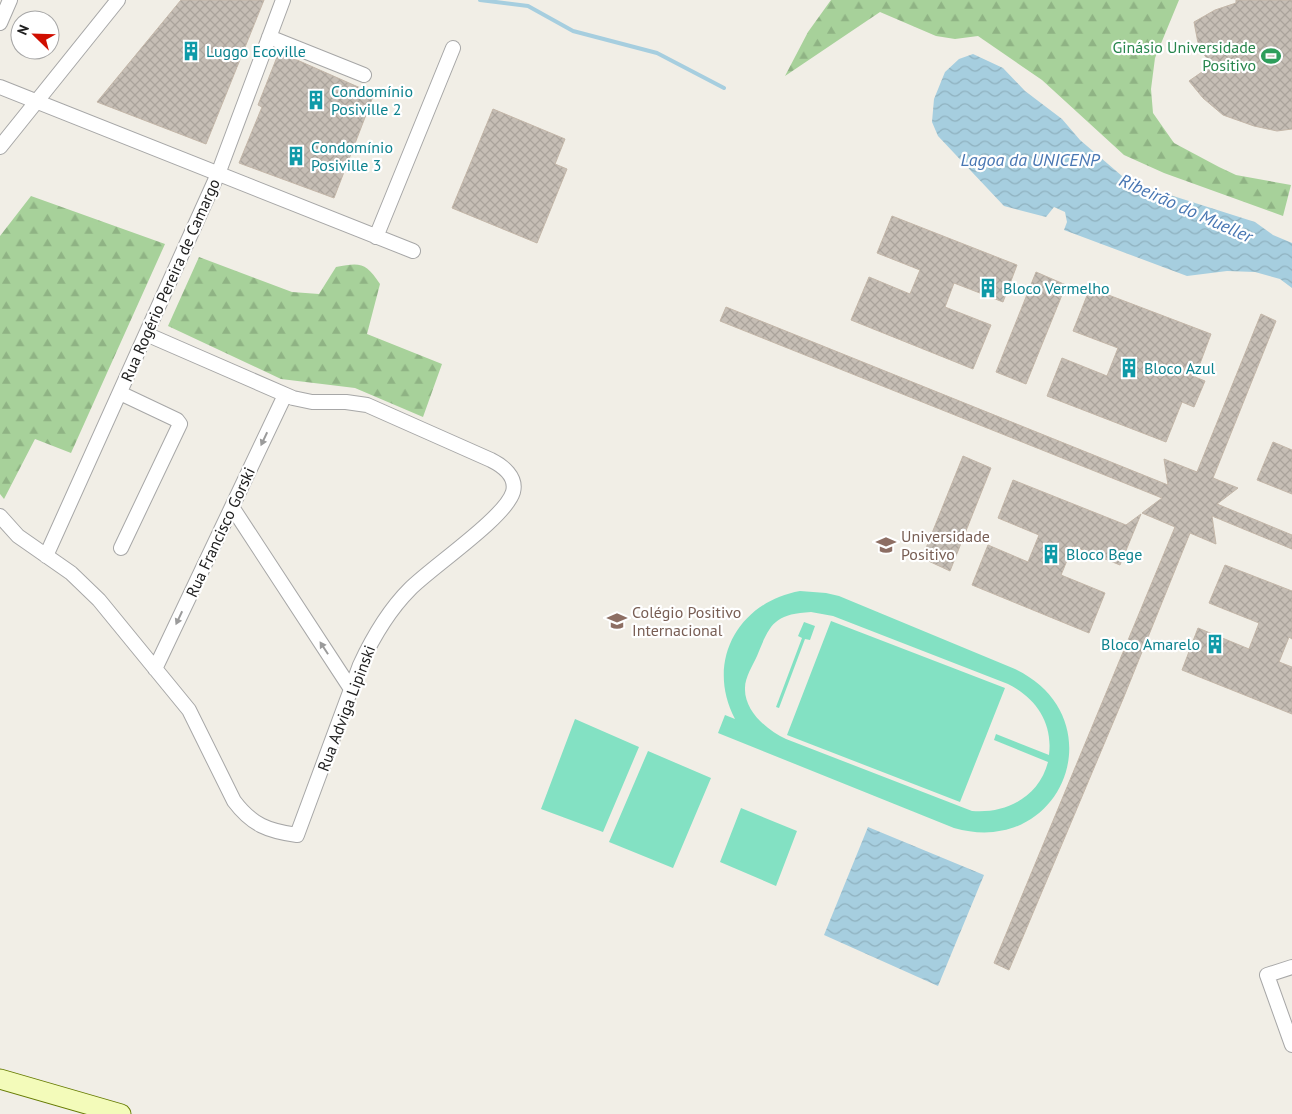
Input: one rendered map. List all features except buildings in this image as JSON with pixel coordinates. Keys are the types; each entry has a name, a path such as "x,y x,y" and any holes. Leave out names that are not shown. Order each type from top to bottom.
{"main road":[{"path":"0,1080 121,1114"}],"street":[{"path":"0,23 10,0"},
{"path":"0,148 118,0"},
{"name":"Rua Rogério Pereira de Camargo","path":"46,556 218,174 283,0"},
{"path":"270,36 364,75"},
{"path":"376,237 453,48"},
{"path":"0,87 413,251"},
{"path":"146,334 285,395"},
{"path":"120,392 177,420 180,424 121,548"},
{"name":"Rua Adviga Lipinski","path":"155,669 192,716 234,800 243,813 253,822 266,828 279,833 297,835 370,643 394,607 424,575 496,516 507,504 514,485 511,476 491,460 377,409 351,403 302,401 285,395"},
{"name":"Rua Francisco Gorski","path":"155,669 285,395"},
{"path":"232,507 351,689"},
{"path":"0,516 18,536 85,585 155,669"},
{"path":"1292,967 1267,975 1292,1044"}],"green space":[{"path":"831,0 1179,0 1155,58 1151,89 1153,113 1174,143 1219,167 1236,175 1291,185 1283,216 1164,173 1124,155 1042,80 978,36 955,39 936,36 880,12 785,76 808,32"},
{"path":"31,196 165,244 71,453 35,439 4,499 0,494 0,236"},
{"path":"199,257 292,292 319,294 336,267 357,265 367,268 380,284 367,334 442,364 423,417 355,388 281,379 168,326"},
{"path":"800,591 839,596 1015,669 1046,691 1064,719 1069,749 1064,778 1048,804 1024,823 992,832 954,828 718,733 725,715 735,719 727,698 724,676 726,656 733,638 744,621 759,608 778,597","holes":["811,612 833,616 1008,684 1027,696 1045,722 1050,743 1049,755 996,734 994,740 1048,762 1044,774 1037,785 1029,794 1009,806 997,810 972,811 786,739 772,731 758,719 748,705 745,688 748,675 766,636 775,623 789,615"]},
{"path":"831,621 1005,688 960,802 787,735"},
{"path":"804,622 815,626 810,640 805,639 779,708 776,707 802,638 798,636"},
{"path":"575,719 639,747 603,832 541,809"},
{"path":"648,751 711,778 673,868 609,842"},
{"path":"741,808 797,831 776,886 720,862"}],"water":[{"name":"Lagoa da UNICENP","path":"973,54 1003,68 1025,91 1062,119 1080,140 1129,182 1255,222 1273,235 1292,243 1292,288 1280,279 1255,272 1227,271 1187,276 1064,230 1067,222 1065,212 1054,207 1046,217 1004,206 938,136 932,122 934,99 945,72 959,59"},
{"path":"868,827 984,875 938,986 824,935"}],"waterway":[{"name":"Ribeirão do Mueller","path":"480,0 528,6 573,31 657,53 724,88"}],"place":[{"name":"Luggo Ecoville","path":"191,51"},
{"name":"Ginásio Universidade Positivo","path":"1271,56"},
{"name":"Condomínio Posiville 2","path":"316,100"},
{"name":"Condomínio Posiville 3","path":"296,156"},
{"name":"Bloco Vermelho","path":"988,288"},
{"name":"Bloco Azul","path":"1129,368"},
{"name":"Universidade Positivo","path":"886,545"},
{"name":"Bloco Bege","path":"1051,554"},
{"name":"Colégio Positivo Internacional","path":"617,621"},
{"name":"Bloco Amarelo","path":"1215,644"}]}
